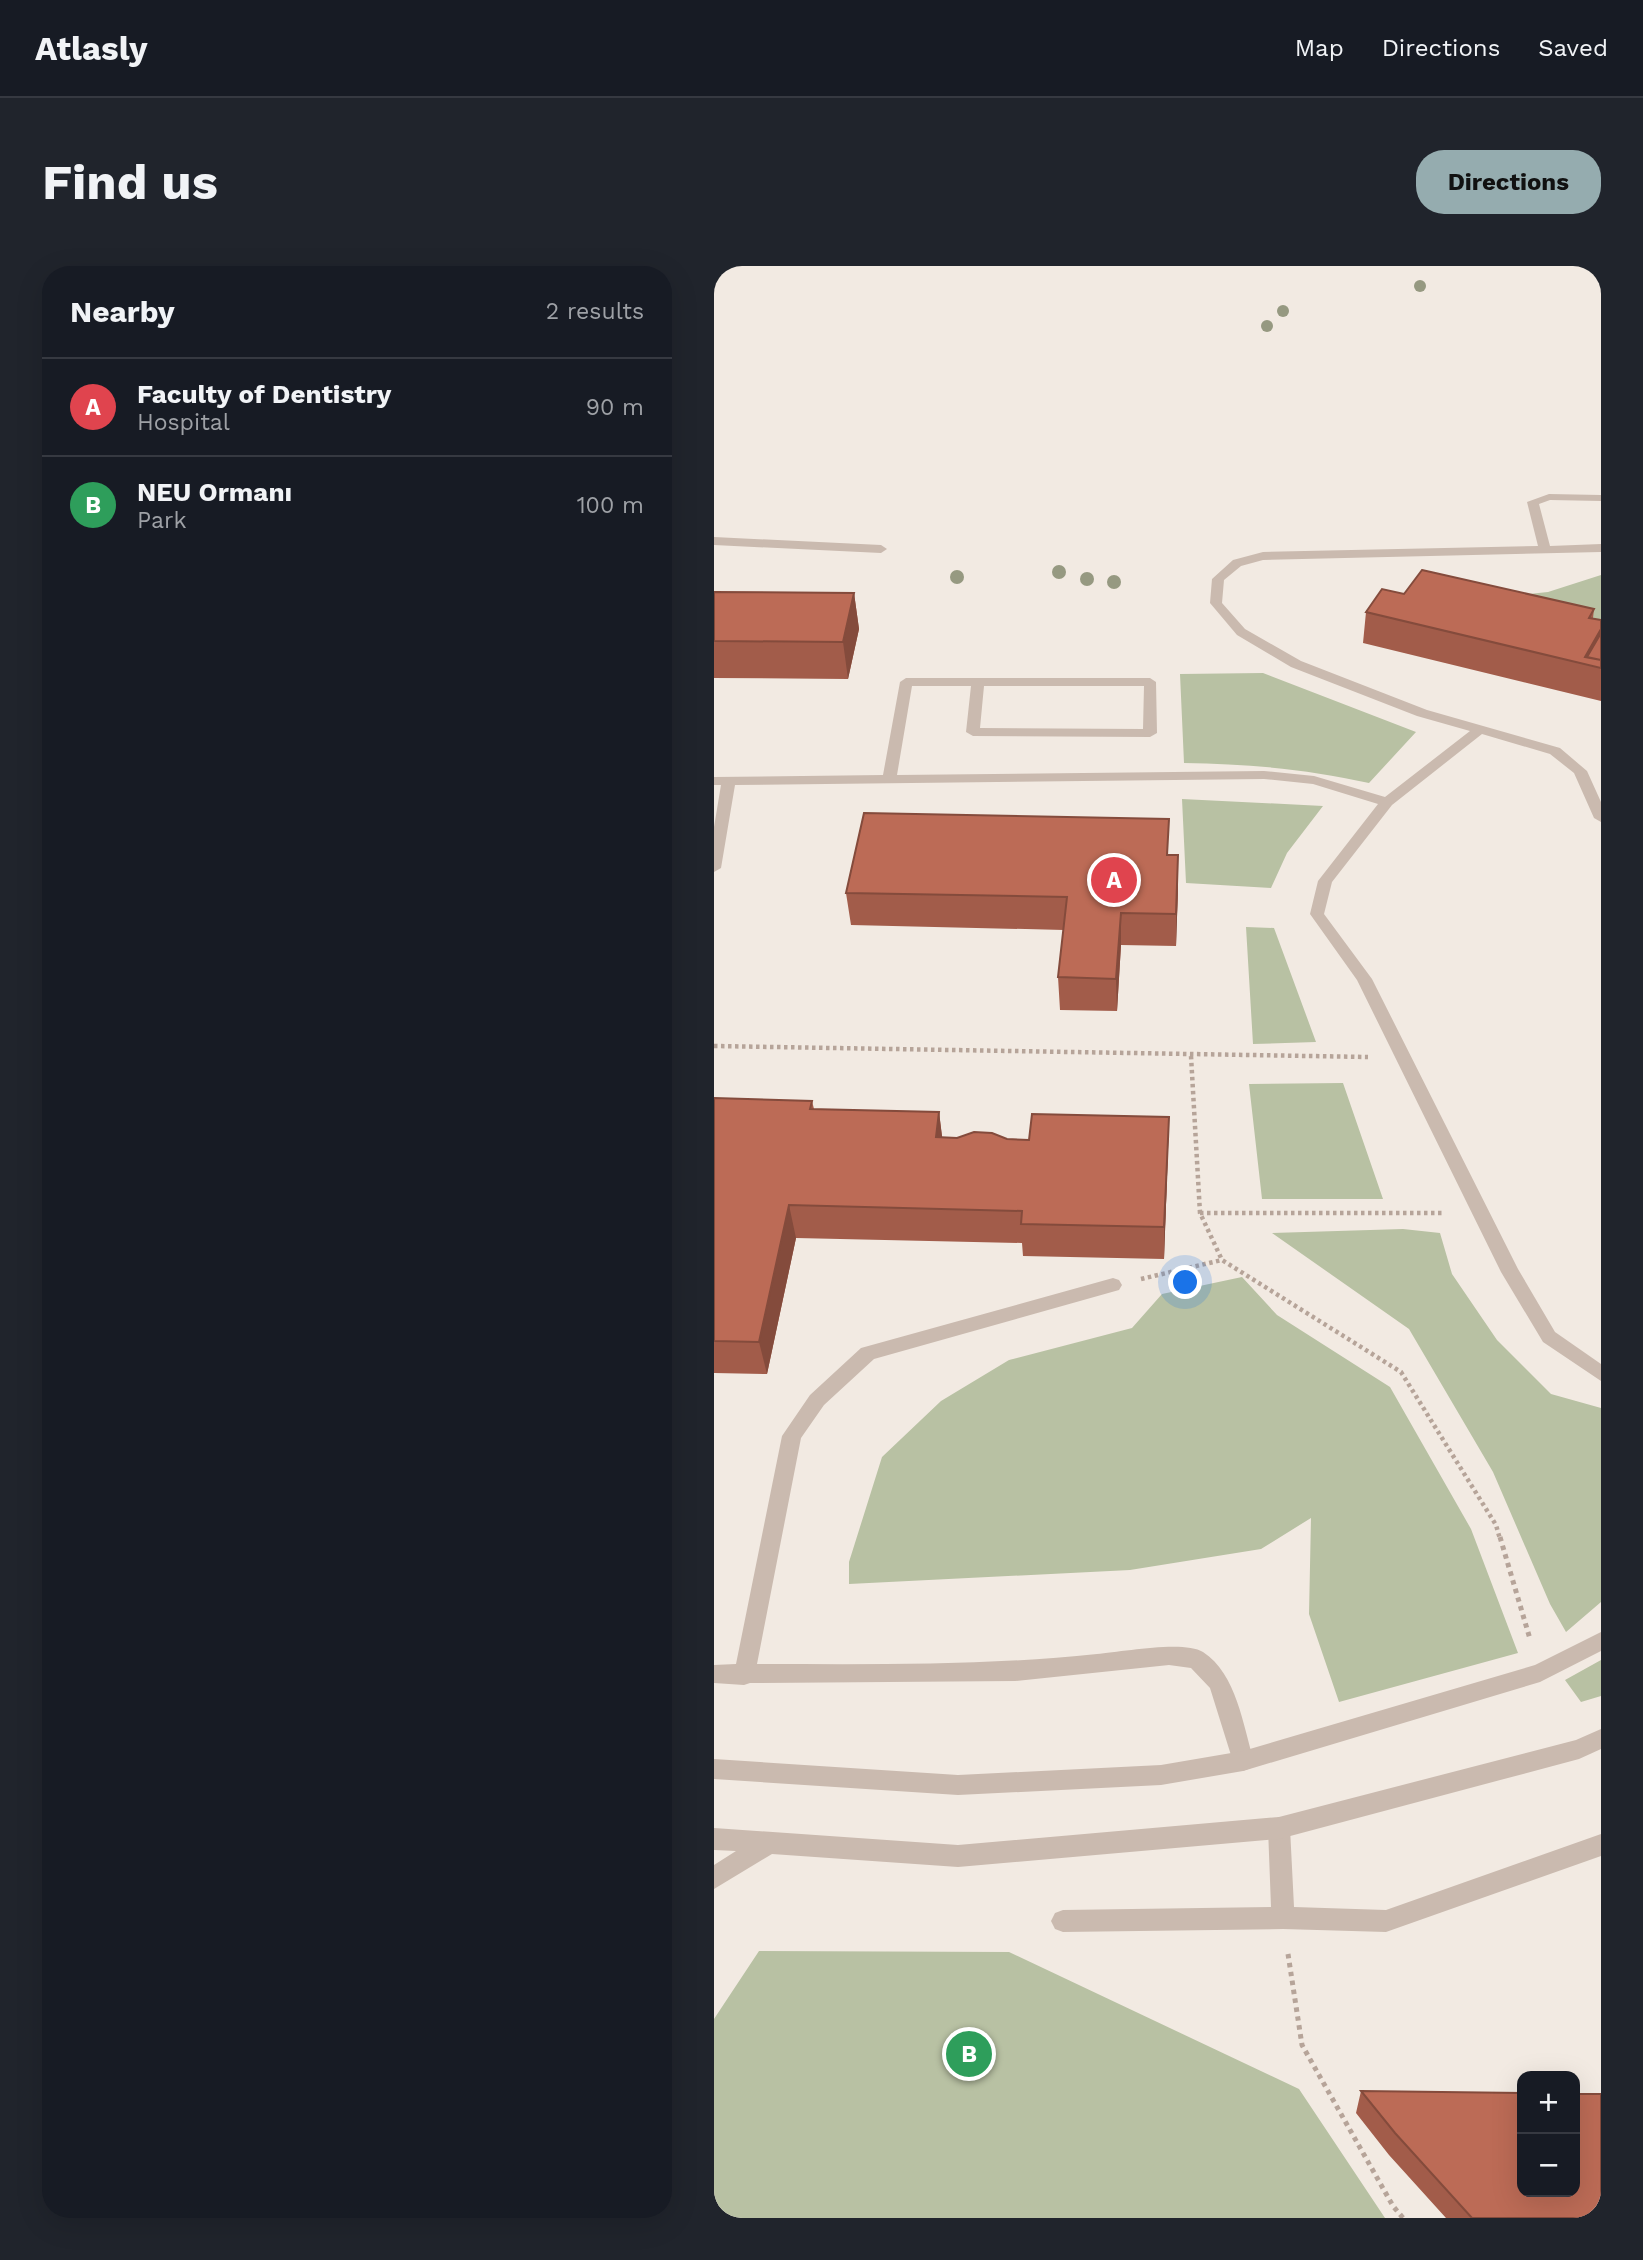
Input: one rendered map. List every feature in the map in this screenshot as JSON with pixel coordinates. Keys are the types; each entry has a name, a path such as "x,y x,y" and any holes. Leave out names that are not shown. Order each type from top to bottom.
{"street":[{"path":"1545,549 1533,502 1549,497 1601,498"},
{"path":"714,541 881,549"},
{"path":"1601,548 1263,556 1237,563 1218,579 1216,603 1241,632 1296,664 1422,713 1555,751 1580,771 1601,818"},
{"path":"889,779 906,682 978,682 1150,682 1150,733 973,732 978,682"},
{"path":"1479,730 1387,802 1325,881 1317,914 1364,979 1510,1272 1549,1337 1601,1374"},
{"path":"714,781 1264,775 1314,780 1387,802"},
{"path":"714,868 729,781"},
{"path":"744,1676 792,1436 817,1400 868,1353 1113,1285"},
{"path":"714,1769 958,1785 1161,1775 1243,1760 1540,1673 1601,1641"},
{"path":"714,1674 744,1676 1015,1672 1168,1656 1196,1659 1219,1683 1243,1760"},
{"path":"714,1839 958,1857 1279,1828 1579,1749 1601,1740"},
{"path":"1279,1828 1283,1918"},
{"path":"714,1878 770,1842"},
{"path":"1063,1921 1283,1918 1386,1921 1601,1845"}],"path":[{"path":"714,1046 1403,1058"},
{"path":"1191,1056 1200,1213 1222,1260 1401,1372 1496,1525 1540,1673"},
{"path":"1200,1213 1480,1213"},
{"path":"1113,1285 1222,1260"},
{"path":"1283,1918 1302,2045 1393,2206 1403,2218"}],"green space":[{"path":"1601,575 1601,622 1441,603 1548,592"},
{"path":"1263,673 1416,732 1369,783 1277,768 1184,763 1180,674"},
{"path":"1182,799 1323,806 1287,853 1271,888 1186,883"},
{"path":"1246,927 1274,928 1316,1042 1253,1044"},
{"path":"1343,1083 1383,1199 1262,1199 1249,1084"},
{"path":"1403,1229 1440,1233 1452,1274 1497,1340 1551,1394 1601,1408 1601,1602 1566,1632 1550,1604 1493,1472 1409,1329 1272,1233"},
{"path":"1242,1277 1277,1315 1390,1387 1471,1529 1518,1653 1339,1702 1309,1614 1311,1518 1261,1549 1130,1570 849,1584 849,1562 882,1457 941,1401 1009,1360 1132,1328 1162,1294"},
{"path":"1601,1660 1601,1696 1581,1702 1565,1680"},
{"path":"759,1951 1009,1952 1299,2089 1385,2218 714,2218 714,2019"}],"building":[{"path":"1422,570 1594,609 1589,618 1601,620 1601,629 1585,657 1601,660 1601,668 1366,612 1382,589 1404,594"},
{"path":"714,592 854,593 843,642 714,641"},
{"path":"1601,633 1601,660 1587,657"},
{"path":"864,813 1169,819 1167,855 1178,855 1176,914 1121,913 1116,979 1058,977 1067,897 846,893"},
{"path":"714,1098 812,1101 810,1109 939,1112 936,1137 957,1138 974,1132 992,1133 1007,1139 1029,1140 1032,1114 1169,1117 1164,1227 1021,1224 1022,1211 789,1205 759,1342 714,1341"},
{"path":"1361,2091 1517,2093 1517,2197 1580,2197 1580,2094 1601,2094 1601,2218 1472,2218"}],"place":[{"name":"Faculty of Dentistry","path":"1114,880"},
{"name":"NEU Ormanı","path":"969,2054"}]}
